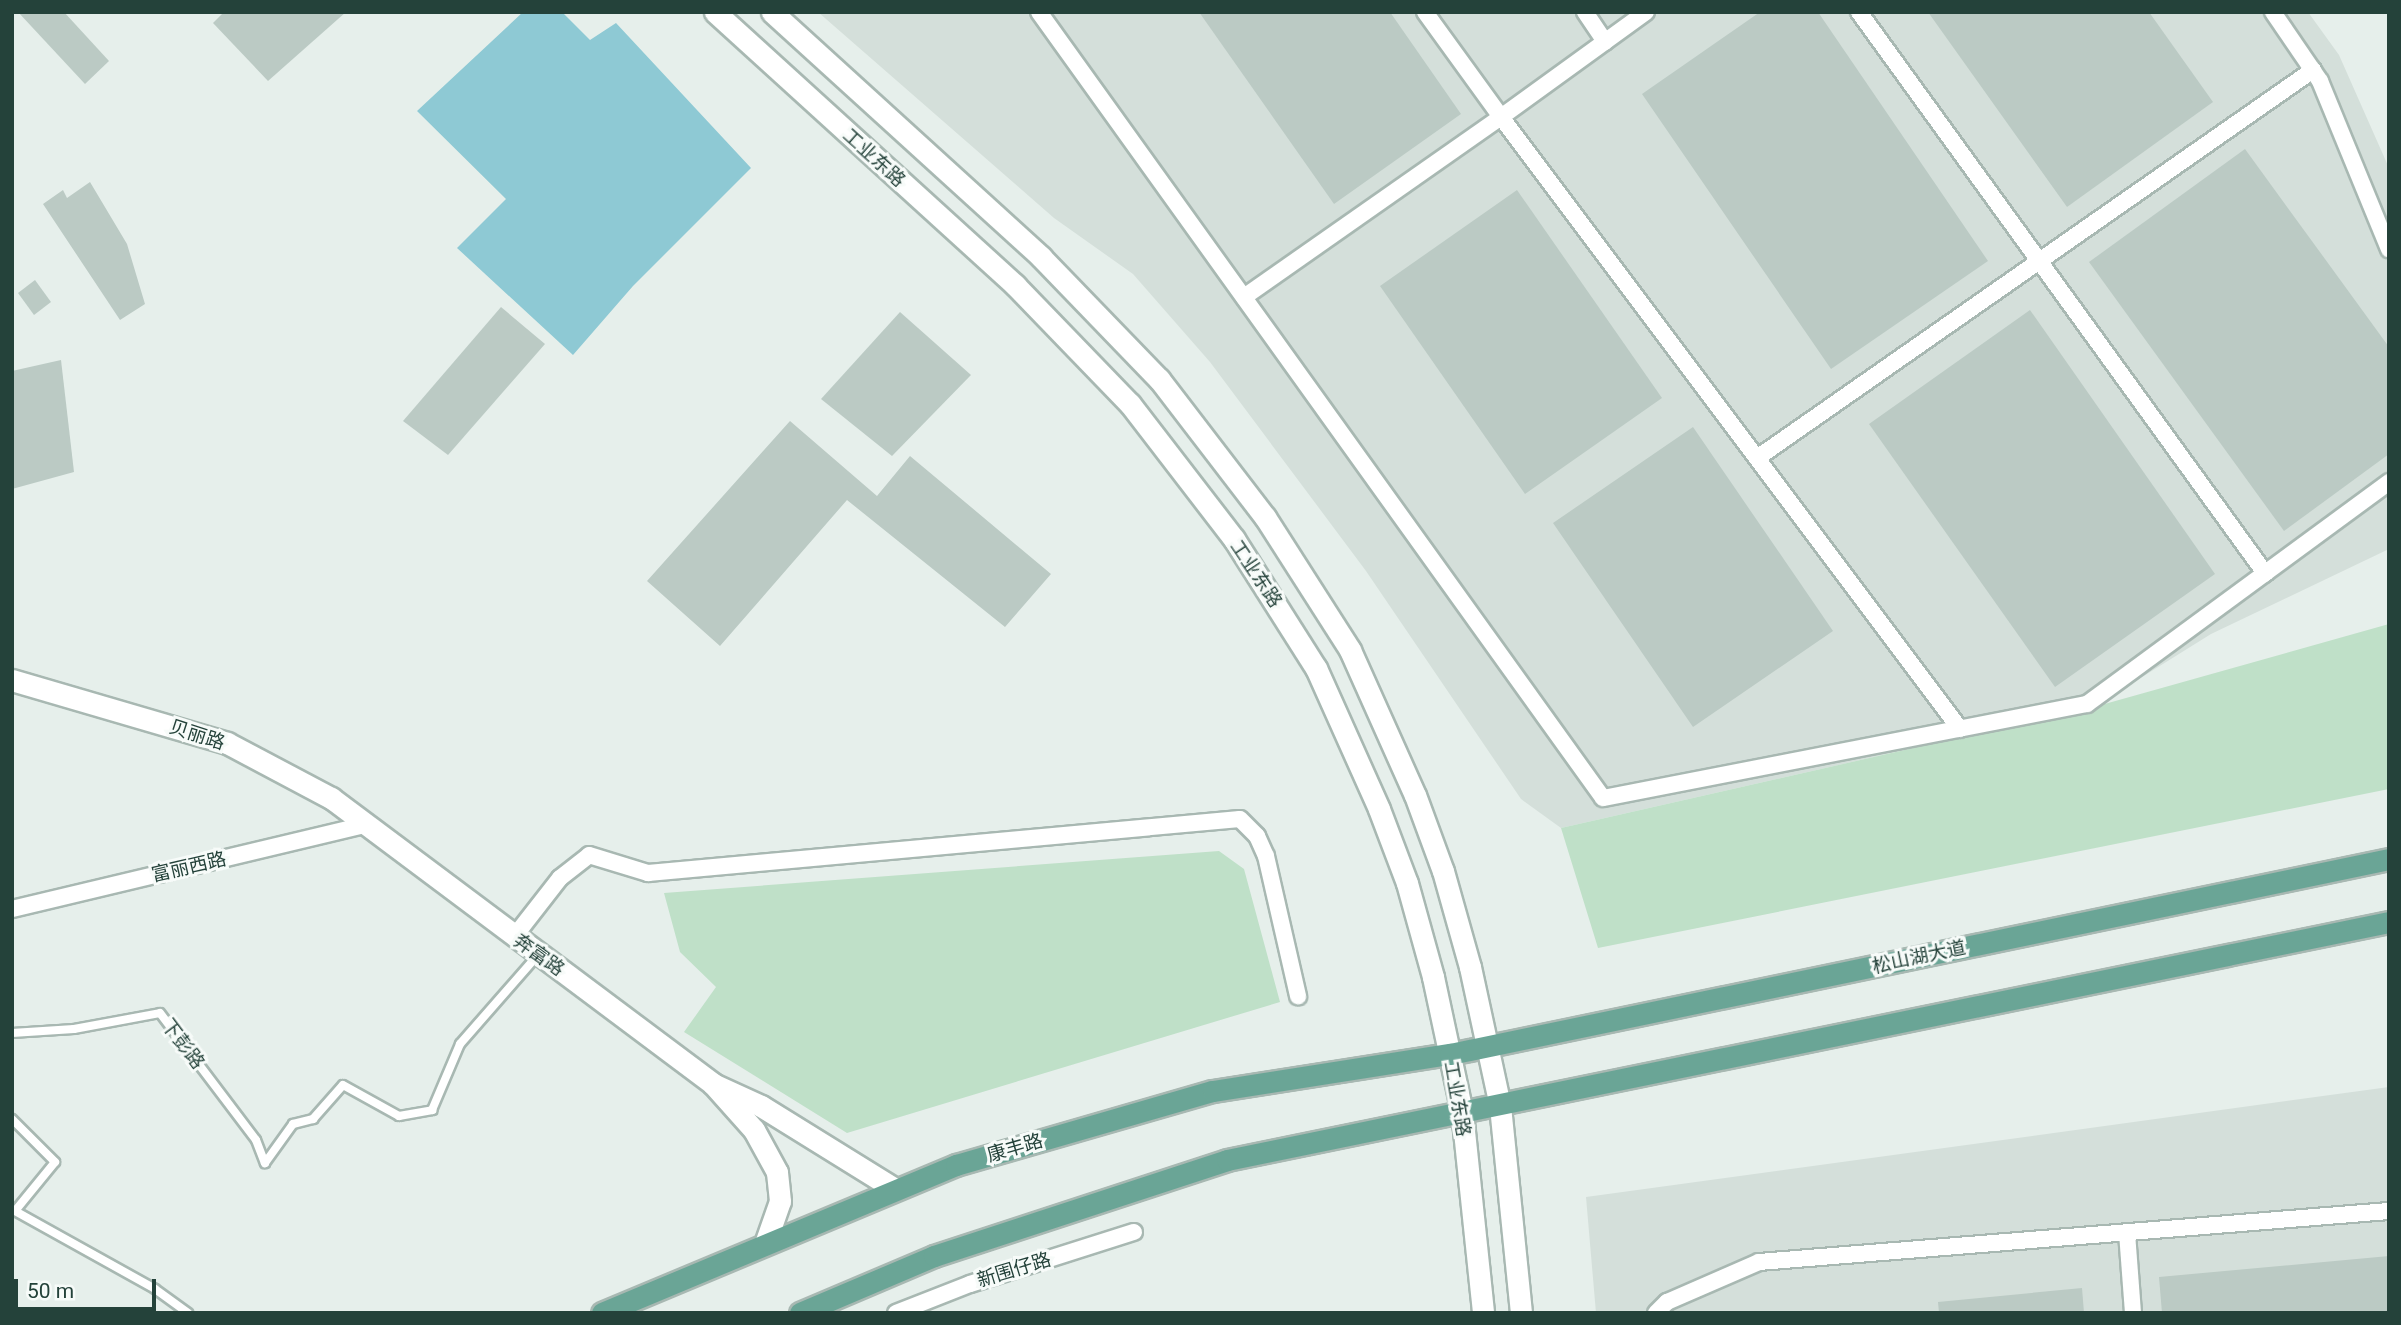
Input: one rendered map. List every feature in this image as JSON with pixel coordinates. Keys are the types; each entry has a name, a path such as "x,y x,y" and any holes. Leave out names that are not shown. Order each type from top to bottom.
{"main road":[{"name":"工业东路","path":"715,12 1068,337 1130,404 1234,539 1316,668 1351,741 1407,883 1462,1112 1483,1313"},
{"name":"工业东路","path":"772,12 1104,319 1159,379 1265,517 1350,650 1387,725 1443,871 1500,1106 1521,1313"},
{"name":"贝丽路","path":"12,680 227,743 331,798 365,825"},
{"name":"奔富路","path":"365,825 713,1084"},
{"name":"松山湖大道","path":"1450,1054 2389,859"},
{"path":"800,1313 934,1256 1227,1160 2389,922"},
{"name":"康丰路","path":"602,1313 766,1241 956,1165 1213,1091 1450,1054"},
{"path":"713,1084 761,1106 857,1170 895,1189"},
{"path":"713,1084 754,1129 777,1172 780,1201 766,1241"}],"street":[{"path":"1039,12 1603,798 2087,704 2389,482"},
{"path":"1425,12 1960,729"},
{"path":"1585,12 1605,42"},
{"path":"1244,297 1646,12"},
{"path":"1859,12 2265,573"},
{"path":"2273,12 2313,70 2389,248"},
{"path":"1757,458 2313,70"},
{"path":"514,937 559,878 589,855 648,873 1240,818 1257,836 1266,856 1298,996"},
{"name":"富丽西路","path":"12,909 365,825"},
{"path":"1656,1313 1667,1302 1759,1262 2389,1211"},
{"name":"新围仔路","path":"895,1313 1134,1232"},
{"path":"2127,1233 2133,1313"}],"lane":[{"name":"下彭路","path":"12,1033 74,1028 160,1013 256,1140 265,1163 293,1125 313,1119 343,1085 399,1116 432,1110 460,1044 538,955"},
{"path":"12,1119 55,1162 15,1211 155,1289 188,1313"}],"shaded area":[{"path":"818,12 2308,12 2339,55 2389,168 2389,549 2211,634 2094,707 1561,828 1521,799 1366,571 1210,362 1133,274 1054,218"},
{"path":"2389,1087 2389,1313 1596,1313 1586,1197"}],"green space":[{"path":"2389,624 2389,789 1598,948 1561,828 2094,707"},
{"path":"1219,851 1244,869 1280,1002 847,1133 684,1032 716,987 680,952 664,893"}],"water":[{"path":"523,12 562,12 590,40 616,23 751,168 633,286 573,355 457,248 506,199 417,111"}],"building":[{"path":"18,12 64,12 109,61 85,84"},
{"path":"224,12 346,12 268,81 213,23"},
{"path":"1199,12 1390,12 1461,114 1334,204"},
{"path":"1760,12 1818,12 1988,261 1831,369 1642,94"},
{"path":"1928,12 2149,12 2213,102 2067,207"},
{"path":"2245,149 2389,347 2389,454 2284,531 2089,262"},
{"path":"90,182 127,244 145,304 120,320 43,204 63,190 67,198"},
{"path":"1517,190 1662,398 1525,494 1380,286"},
{"path":"35,280 51,302 34,315 18,293"},
{"path":"501,307 545,344 448,455 403,421"},
{"path":"2030,310 2215,574 2055,687 1869,424"},
{"path":"900,312 971,375 892,456 821,399"},
{"path":"61,360 74,472 12,489 12,371"},
{"path":"790,421 877,496 910,456 1051,574 1005,627 847,500 720,646 647,581"},
{"path":"1693,427 1833,631 1693,727 1553,523"},
{"path":"2389,1256 2389,1313 2162,1313 2159,1277"},
{"path":"2082,1288 2084,1313 1939,1313 1938,1302"}]}
